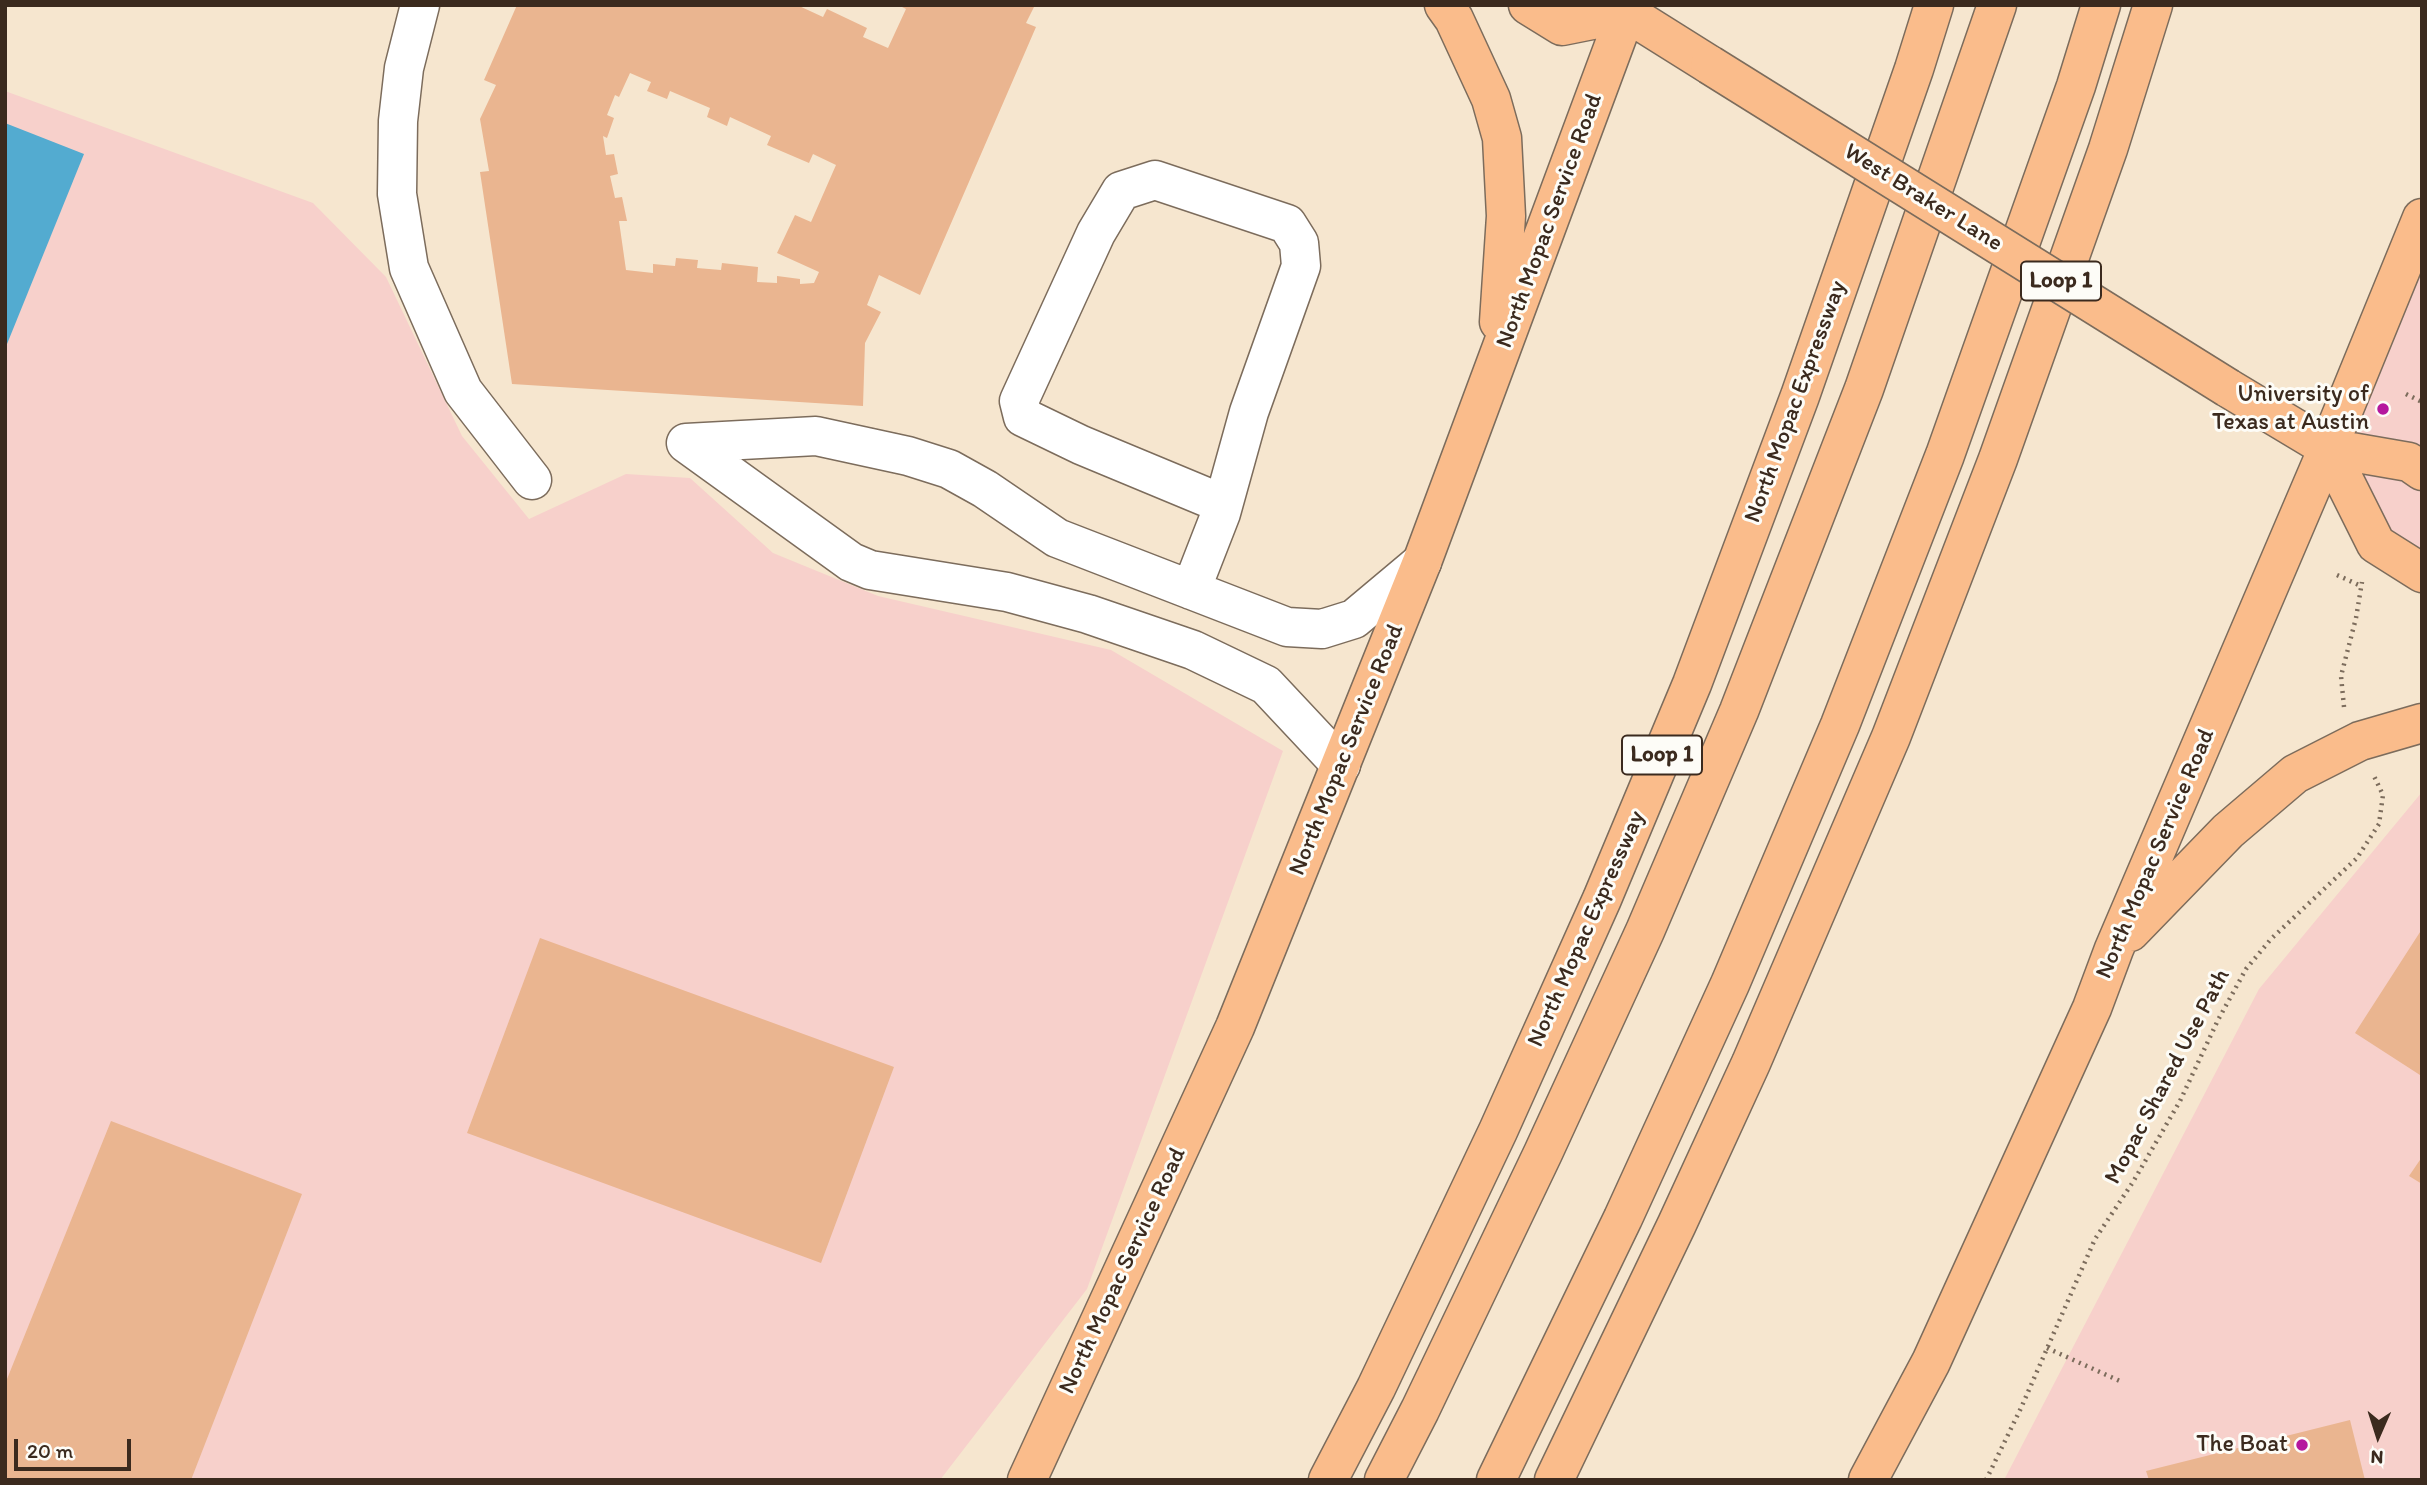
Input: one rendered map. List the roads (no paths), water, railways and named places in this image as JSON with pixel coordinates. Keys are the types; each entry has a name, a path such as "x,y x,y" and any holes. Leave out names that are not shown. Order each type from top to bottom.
{"main road":[{"path":"1444,5 1454,19 1491,99 1502,138 1506,216 1496,365"},
{"path":"1528,5 1562,26 1627,8"},
{"name":"North Mopac Expressway","path":"1328,1480 1376,1388 1498,1130 1602,899 1686,697 1800,396 1934,5"},
{"path":"1384,1480 1543,1153 1644,932 1739,711 1864,389 1997,5"},
{"path":"1496,1480 1623,1218 1702,1045 1840,725 1945,455 2076,86 2101,5"},
{"name":"Loop 1","path":"1553,1480 1751,1063 1891,737 1998,459 2108,149 2153,5"},
{"name":"North Mopac Service Road","path":"1027,1480 1235,1027 1422,562 1627,8"},
{"name":"West Braker Lane","path":"1627,8 1679,45 2328,448 2409,463 2422,471"},
{"name":"North Mopac Service Road","path":"1868,1480 1931,1362 2092,1008 2114,949 2328,448 2422,218"},
{"path":"2328,448 2376,544 2422,573"},
{"path":"2114,949 2228,831 2295,774 2360,741 2422,723"}],"lane":[{"path":"420,5 404,68 398,121 397,194 409,268 463,391 532,480"},
{"path":"1191,590 1223,504 1249,412 1301,266 1299,243 1287,224 1155,180 1121,191 1096,233 1019,401 1023,417 1223,504"},
{"path":"1341,765 1266,685 1192,650 1088,614 1007,592 870,570 850,562 685,443 816,436 908,456 949,469 985,489 1056,538 1287,627 1322,629 1354,619 1422,562"}],"water":[{"path":"5,123 84,154 5,349"}],"place":[{"name":"University of Texas at Austin","path":"2383,409"},
{"name":"The Boat","path":"2302,1445"}]}
